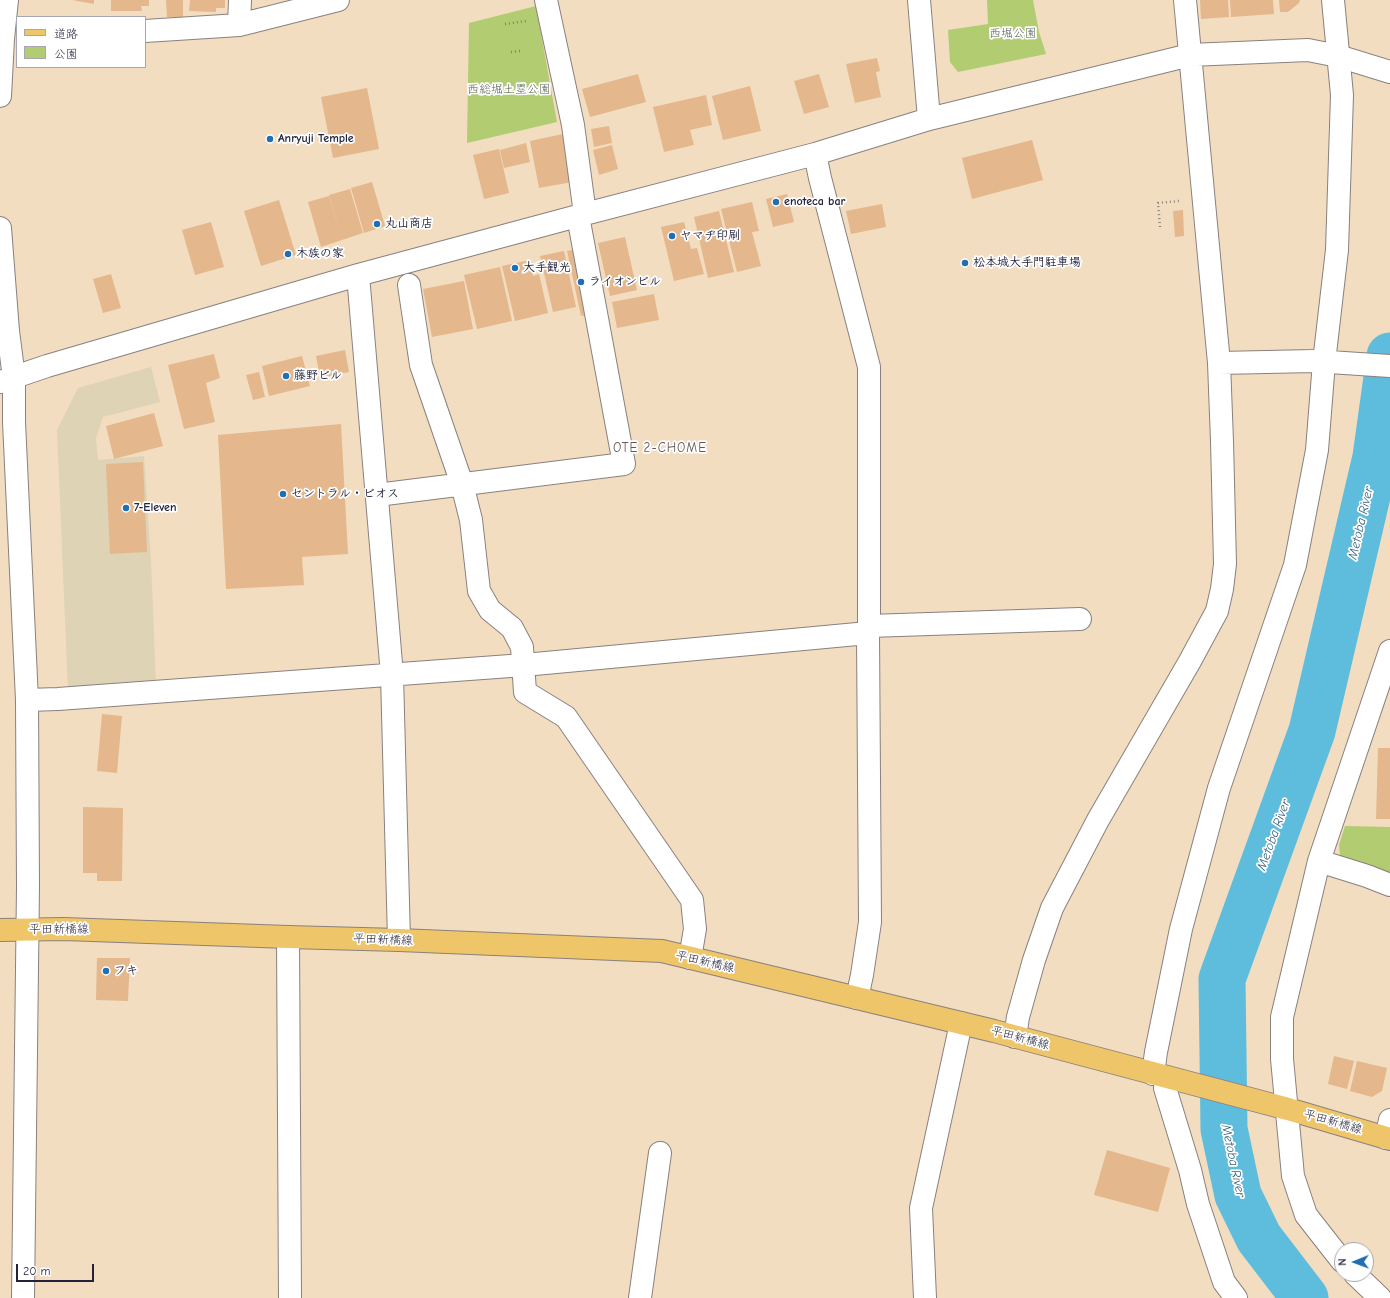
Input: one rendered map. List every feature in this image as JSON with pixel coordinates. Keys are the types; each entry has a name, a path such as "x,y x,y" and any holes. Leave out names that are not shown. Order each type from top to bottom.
{"main road":[{"name":"平田新橋線","path":"0,930 64,929 399,940 662,951 1015,1036 1288,1109 1389,1132"}],"street":[{"path":"0,96 10,39 7,0"},
{"path":"239,24 240,0"},
{"path":"146,31 239,24 338,0"},
{"path":"377,495 624,464 581,215 573,126 546,0"},
{"path":"919,0 929,119"},
{"path":"1015,1036 1018,1017 1034,960 1052,908 1098,820 1190,661 1217,611 1222,589 1226,564 1218,363 1185,0"},
{"path":"1236,1298 1224,1282 1198,1204 1190,1170 1165,1088 1165,1077 1156,1052 1182,929 1219,788 1295,565 1332,362 1342,95 1345,58 1333,0"},
{"path":"7,380 47,366 358,275 815,154 929,119 1190,55 1308,50 1345,58 1390,72"},
{"path":"815,154 869,367 870,922 858,998"},
{"path":"0,228 8,331 7,380 15,438 26,700 28,929 23,1298"},
{"path":"358,275 392,675 399,940"},
{"path":"409,285 421,365 462,484 471,520 479,591 490,610 512,628 522,647 525,692 566,717 692,900 695,929 690,958"},
{"path":"1218,363 1314,361 1390,366"},
{"path":"26,700 58,699 524,665 869,630 1080,619"},
{"path":"1334,1251 1306,1215 1293,1176 1288,1109 1282,1059 1282,1016 1318,861 1390,651"},
{"path":"1318,861 1367,876 1390,885"},
{"path":"288,937 290,1298"},
{"path":"925,1298 921,1208 961,1023"},
{"path":"640,1298 660,1153"},
{"path":"1363,1282 1380,1298"}],"path":[{"path":"511,52 520,51"},
{"path":"1160,227 1158,203 1182,201"}],"shaded area":[{"path":"151,367 160,402 103,417 96,438 98,460 144,456 151,560 156,686 68,691 57,430 78,388"}],"green space":[{"name":"西堀公園","path":"987,0 1033,0 1039,32 1046,54 958,72 950,62 948,30 988,24"},
{"name":"西総堀土塁公園","path":"536,6 557,122 467,143 469,23"},
{"path":"1345,826 1390,827 1390,874 1340,856 1339,845"}],"building":[{"path":"72,0 94,0 94,4"},
{"path":"111,0 149,0 149,6 141,6 142,11 111,11"},
{"path":"166,0 183,0 183,17 167,17"},
{"path":"190,0 225,0 225,8 216,8 216,12 189,11"},
{"path":"1200,0 1228,0 1229,17 1201,19"},
{"path":"1230,0 1273,0 1274,14 1231,17"},
{"path":"1279,0 1300,0 1299,3 1288,12 1280,12"},
{"path":"877,58 880,71 876,72 881,97 855,103 846,64"},
{"path":"638,74 646,102 590,117 582,89"},
{"path":"819,74 829,107 804,114 794,81"},
{"path":"750,86 761,131 723,140 712,96"},
{"path":"367,88 379,149 333,158 321,97"},
{"path":"706,95 712,125 690,130 694,145 664,152 653,107"},
{"path":"609,126 612,143 594,147 591,129"},
{"path":"563,134 572,182 539,188 530,141"},
{"path":"1032,140 1043,180 972,199 962,158"},
{"path":"526,143 530,162 504,168 500,150"},
{"path":"612,145 618,169 599,175 593,150"},
{"path":"499,149 509,193 484,199 473,155"},
{"path":"372,182 385,226 364,233 351,188"},
{"path":"350,189 363,233 342,240 329,195"},
{"path":"787,194 794,222 773,227 766,199"},
{"path":"329,196 342,240 321,247 308,202"},
{"path":"279,200 296,255 261,266 244,211"},
{"path":"752,202 759,231 752,232 761,266 737,272 721,209"},
{"path":"882,204 886,227 851,234 846,211"},
{"path":"1183,210 1184,236 1175,237 1173,211"},
{"path":"719,211 734,272 708,278 694,217"},
{"path":"211,222 224,267 195,275 182,230"},
{"path":"684,222 691,249 697,248 704,274 674,281 661,227"},
{"path":"625,237 637,290 610,296 598,243"},
{"name":"ライオンビル","path":"581,248 594,314 581,316 567,251"},
{"path":"564,251 576,307 553,312 540,256"},
{"path":"530,260 533,276 539,274 548,313 515,321 502,266"},
{"path":"500,267 512,321 477,329 464,275"},
{"path":"111,274 121,308 103,313 93,279"},
{"path":"464,281 473,329 432,337 423,289"},
{"path":"654,294 659,320 617,328 612,302"},
{"path":"345,350 349,372 320,378 316,356"},
{"path":"214,354 220,378 206,383 215,422 184,429 168,365"},
{"name":"藤野ビル","path":"302,356 310,386 269,396 262,366"},
{"path":"259,372 265,397 253,400 246,375"},
{"path":"154,413 163,446 114,459 106,426"},
{"name":"セントラル・ビオス","path":"341,424 348,554 302,557 304,585 226,589 218,435"},
{"name":"7-Eleven","path":"143,462 147,552 110,554 106,464"},
{"path":"102,714 122,716 117,773 97,771"},
{"path":"1378,748 1390,748 1390,819 1376,819"},
{"path":"83,807 123,808 122,881 97,881 97,873 83,873"},
{"path":"97,958 130,958 128,1001 96,1000"},
{"path":"1334,1056 1354,1061 1347,1089 1328,1084"},
{"path":"1357,1061 1387,1068 1382,1091 1372,1097 1350,1091"},
{"path":"1107,1150 1170,1168 1158,1212 1094,1195"}],"waterway":[{"name":"Metoba River","path":"1305,1298 1259,1238 1238,1195 1224,1129 1222,979 1312,731 1376,457 1390,356"}],"place":[{"name":"Anryuji Temple","path":"270,139"},
{"name":"enoteca bar","path":"776,202"},
{"name":"丸山商店","path":"377,224"},
{"name":"ヤマヂ印刷","path":"672,236"},
{"name":"木族の家","path":"288,254"},
{"name":"松本城大手門駐車場","path":"965,263"},
{"name":"大手観光","path":"515,268"},
{"name":"ライオンビル","path":"581,282"},
{"name":"藤野ビル","path":"286,376"},
{"name":"セントラル・ビオス","path":"283,494"},
{"name":"7-Eleven","path":"126,508"},
{"name":"フキ","path":"106,971"}],"district":[{"name":"OTE 2-CHOME","path":"660,448"}]}
